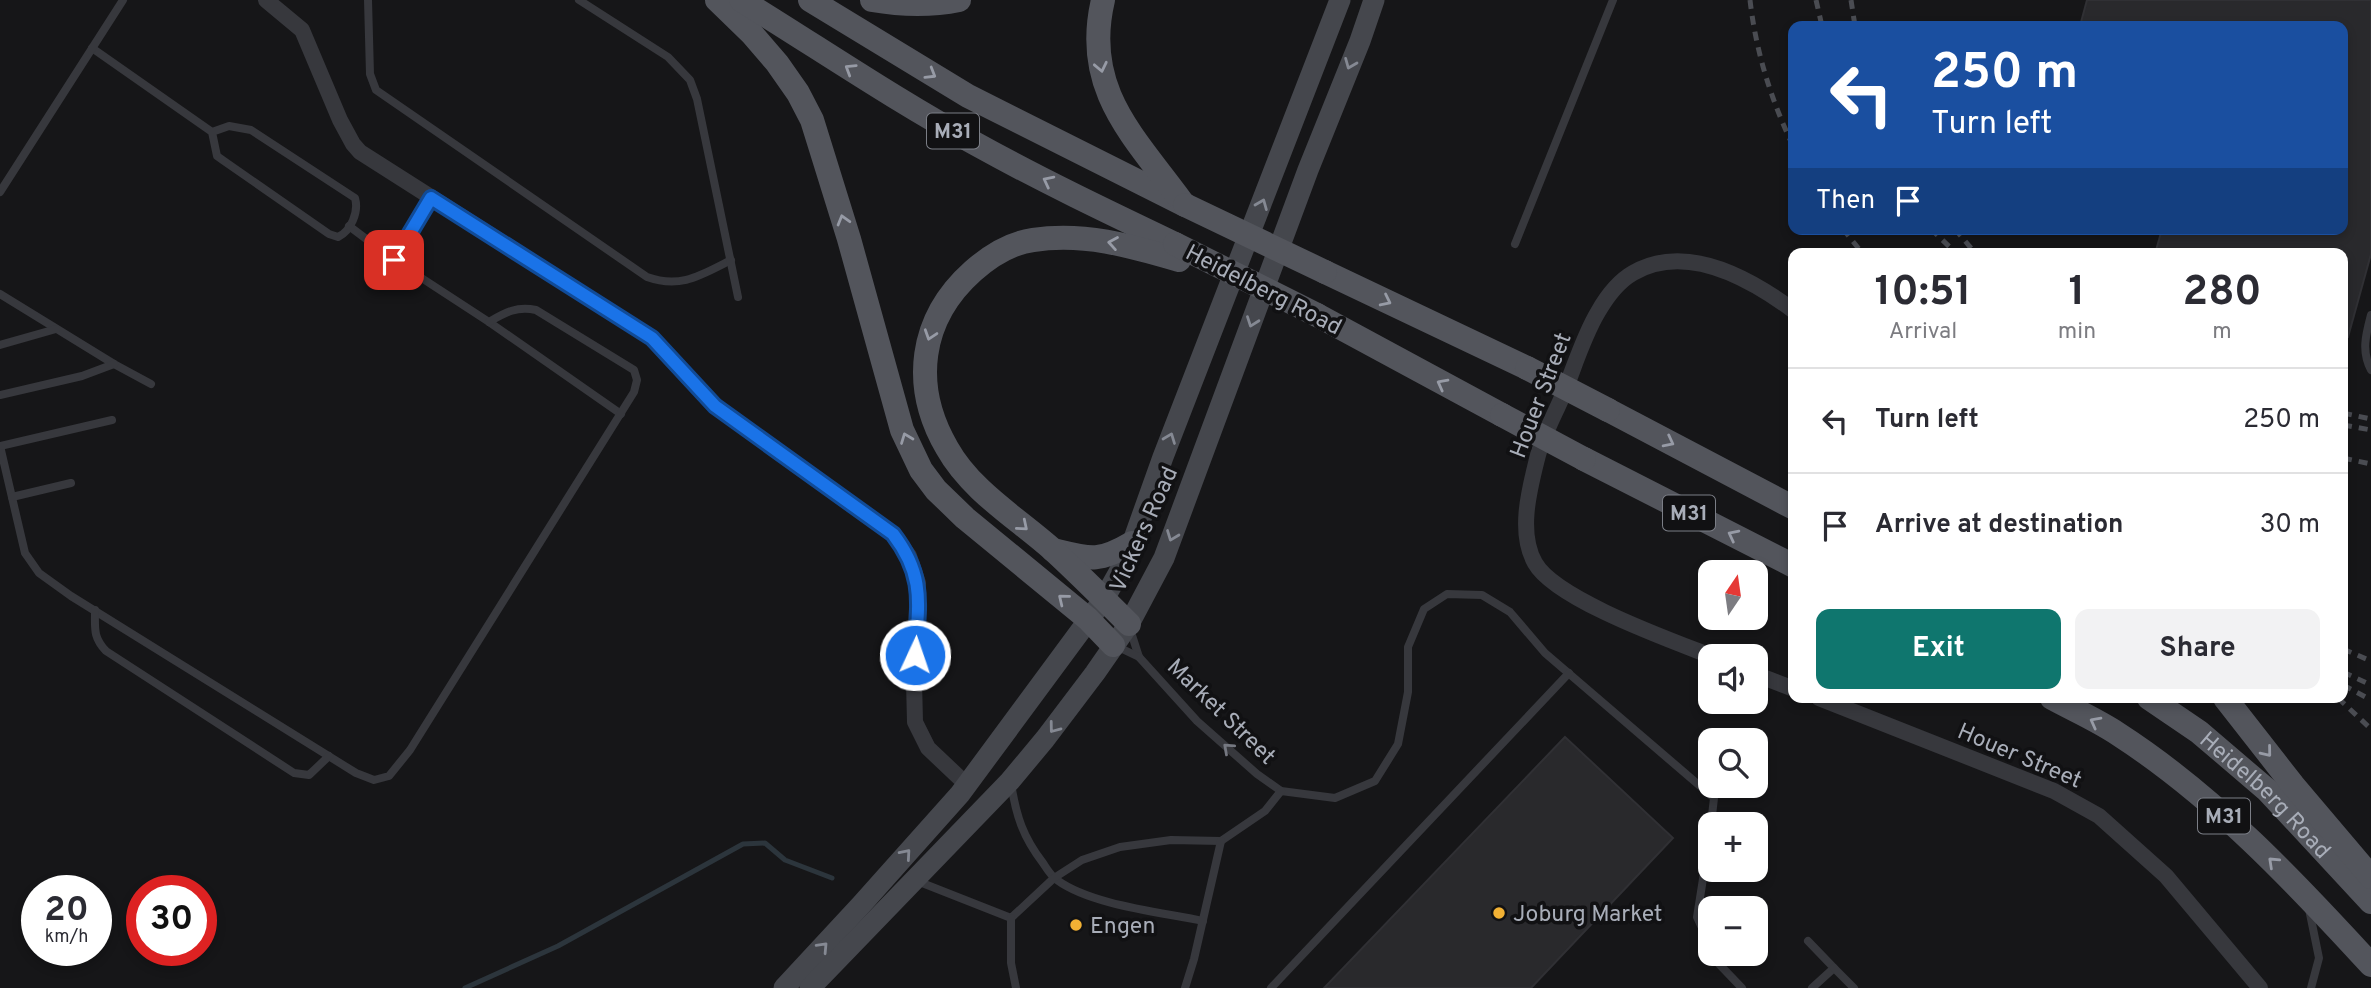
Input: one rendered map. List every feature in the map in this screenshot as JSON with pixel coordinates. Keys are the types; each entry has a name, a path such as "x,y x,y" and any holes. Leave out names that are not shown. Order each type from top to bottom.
{"main road":[{"path":"717,0 777,63 798,93 812,120 849,239 902,430 921,470 936,490 965,518 1088,619 1113,645"},
{"name":"Heidelberg Road","path":"741,0 976,144 1107,212 1177,252 1317,314 1584,459 1788,563"},
{"name":"Heidelberg Road","path":"810,0 968,96 1051,140 1527,368 1788,505"},
{"path":"872,0 909,5 959,0"},
{"path":"1103,0 1098,22 1097,47 1101,75 1109,96 1131,133 1185,205"},
{"name":"Vickers Road","path":"784,988 966,785 1104,598 1127,558 1163,457 1340,0"},
{"name":"Vickers Road","path":"810,988 1010,780 1045,739 1129,624 1164,558 1374,0"},
{"path":"1129,624 1104,598 959,467 947,449 929,407 925,360 934,324 944,305 964,279 1004,249 1031,240 1085,237 1177,252"},
{"path":"1052,550 1095,558 1112,555 1132,543"},
{"name":"Heidelberg Road","path":"2061,703 2116,733 2211,804 2305,892 2371,965"},
{"name":"Heidelberg Road","path":"2156,703 2199,732 2267,790 2371,902"},
{"path":"2229,703 2293,785 2371,877"}],"street":[{"path":"266,0 302,30 340,120 360,152 652,338 715,406 893,534 909,556 918,583 915,722 928,748 966,785"},
{"name":"Houer Street","path":"1698,650 1578,599 1552,582 1535,564 1527,541 1527,522 1537,457 1597,312 1614,289 1633,273 1653,265 1683,260 1714,267 1744,280 1788,307"},
{"path":"1768,679 1788,686"},
{"name":"Houer Street","path":"1832,703 2054,791 2099,816 2166,876 2260,988"}],"lane":[{"path":"0,192 122,0"},
{"path":"368,0 370,75 376,90 647,277 664,283 679,282 702,275 731,260"},
{"path":"579,0 668,57 690,79 697,99 738,297"},
{"path":"1515,244 1613,0"},
{"path":"92,48 212,132 218,156 318,227 338,237 345,234 357,206 355,198 251,130 229,126 212,132"},
{"path":"394,260 431,198"},
{"path":"349,226 394,260 489,321 621,414"},
{"path":"0,294 151,384"},
{"path":"112,420 0,446 25,553 32,565 39,573 95,610 356,774 374,780 389,776 398,766 634,392 637,380 634,370 537,310 513,309 489,321"},
{"path":"2371,315 2364,343 2366,361 2371,370"},
{"path":"0,345 55,329"},
{"path":"0,395 82,376 114,364"},
{"path":"12,497 71,483"},
{"name":"Market Street","path":"1113,645 1139,657 1197,721 1257,774 1281,791 1335,798 1375,780 1398,744 1408,691 1408,647 1424,609 1447,594 1482,595 1510,612 1545,653 1714,798 1712,812"},
{"path":"95,610 95,634 106,652 294,773 309,775 329,756"},
{"name":"Market Street","path":"1129,624 1139,657"},
{"path":"1271,988 1569,673"},
{"path":"1010,780 1014,807 1022,831 1054,878 1073,890 1109,902 1203,921"},
{"path":"1016,988 1011,963 1011,918 1054,878 1082,860 1119,847 1171,840 1221,841 1265,811 1281,791"},
{"path":"1185,988 1221,841"},
{"path":"914,880 1011,918"},
{"path":"2305,892 2319,958 2311,988"},
{"path":"1808,941 1854,988"},
{"path":"1721,966 1742,988"},
{"path":"1812,988 1834,968"}],"building":[{"path":"2087,0 2371,0 2371,254 2348,337 2348,248 2157,248 2160,235 2348,235 2348,21 2081,21"},
{"name":"Joburg Market","path":"1565,737 1673,838 1531,988 1324,988"}],"waterway":[{"path":"465,988 558,946 743,844 765,843 785,860 832,878"}],"railway":[{"path":"1750,0 1766,76 1788,134"},
{"path":"1816,0 1821,21"},
{"path":"1851,0 1854,21"},
{"path":"1848,235 1858,248"},
{"path":"1937,235 1951,248"},
{"path":"1960,235 1971,248"},
{"path":"2348,414 2371,419"},
{"path":"2348,426 2371,430"},
{"path":"2348,459 2371,464"},
{"path":"2348,651 2371,661"},
{"path":"2348,674 2371,685"},
{"path":"2348,688 2371,700"},
{"path":"2343,703 2371,729"}],"place":[{"name":"Joburg Market","path":"1499,913"},
{"name":"Engen","path":"1076,925"}],"route":[{"path":"394,260 431,198 652,338 715,406 893,534 909,556 918,583 915,655"}]}
